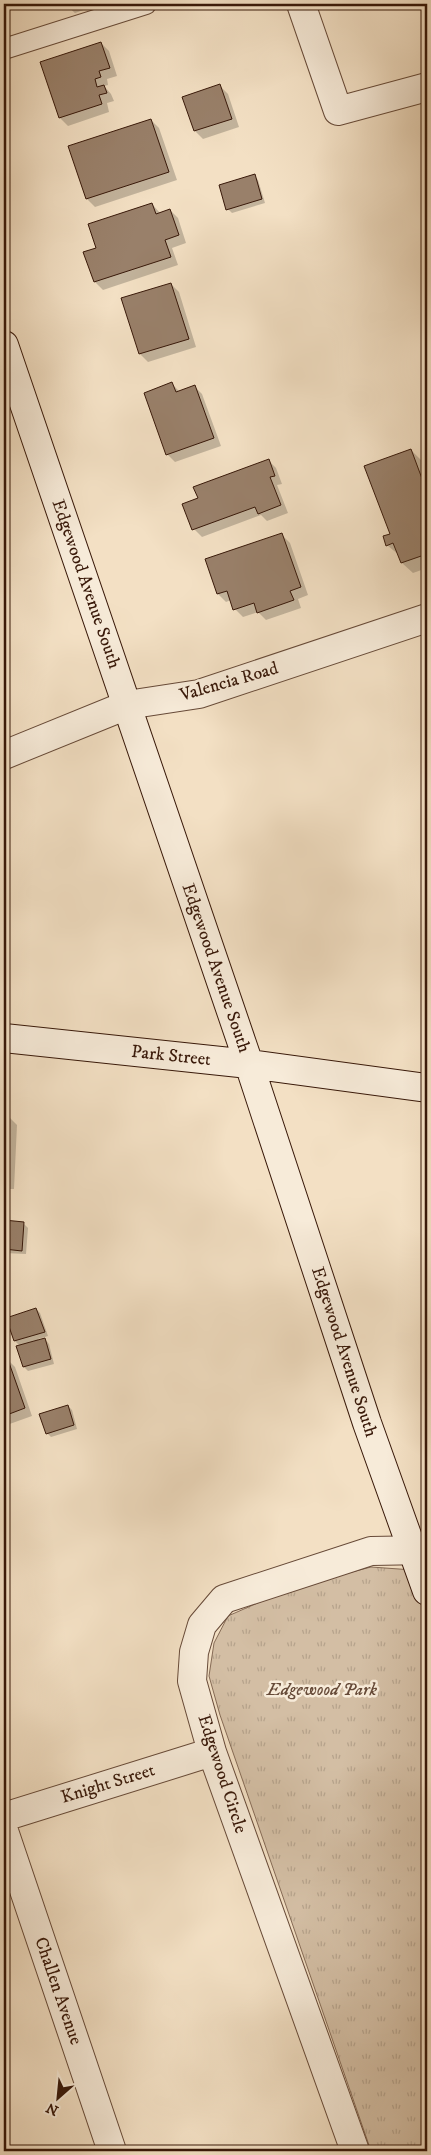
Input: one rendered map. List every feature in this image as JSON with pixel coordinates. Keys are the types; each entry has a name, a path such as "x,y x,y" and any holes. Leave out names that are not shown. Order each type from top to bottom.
{"street":[{"path":"301,4 338,111 427,87"},
{"name":"Edgewood Avenue South","path":"4,345 249,1064 367,1423 420,1550 427,1591"},
{"name":"Valencia Road","path":"4,755 127,706 199,694 427,618"},
{"name":"Park Street","path":"4,1038 249,1064 427,1088"},
{"name":"Edgewood Circle","path":"355,2151 212,1752 192,1681 194,1652 202,1626 224,1599 371,1550 420,1550"},
{"name":"Knight Street","path":"4,1817 212,1752"},
{"name":"Challen Avenue","path":"4,1831 112,2151"}],"lane":[{"path":"4,48 146,4"}],"green space":[{"name":"Edgewood Park","path":"371,1567 427,1571 427,2151 371,2151 220,1715 209,1676 214,1643 228,1616 294,1587"}],"building":[{"path":"101,42 110,68 99,71 101,77 95,79 97,87 104,85 107,93 99,95 102,104 59,118 40,62"},
{"path":"220,84 232,119 194,131 182,97"},
{"path":"151,119 169,172 86,199 68,146"},
{"path":"255,174 262,199 226,210 219,185"},
{"path":"152,203 156,214 170,209 179,235 165,240 171,257 94,282 83,252 96,248 88,224"},
{"path":"171,283 189,339 139,354 121,298"},
{"path":"172,382 176,392 195,385 214,438 166,455 144,393"},
{"path":"411,449 427,492 427,554 401,563 393,543 386,546 383,536 390,534 364,466"},
{"path":"269,459 275,476 270,477 281,505 258,514 255,507 192,530 182,504 198,498 193,487"},
{"path":"282,533 301,587 290,591 294,600 257,613 254,603 233,610 227,591 217,594 205,559"},
{"path":"4,1116 9,1116 7,1182 4,1182"},
{"path":"4,1220 24,1222 22,1251 4,1249"},
{"path":"36,1308 45,1332 14,1341 6,1318"},
{"path":"45,1338 51,1359 23,1367 16,1346"},
{"path":"7,1357 25,1408 4,1416 4,1358"},
{"path":"68,1405 74,1425 46,1434 39,1414"}]}
